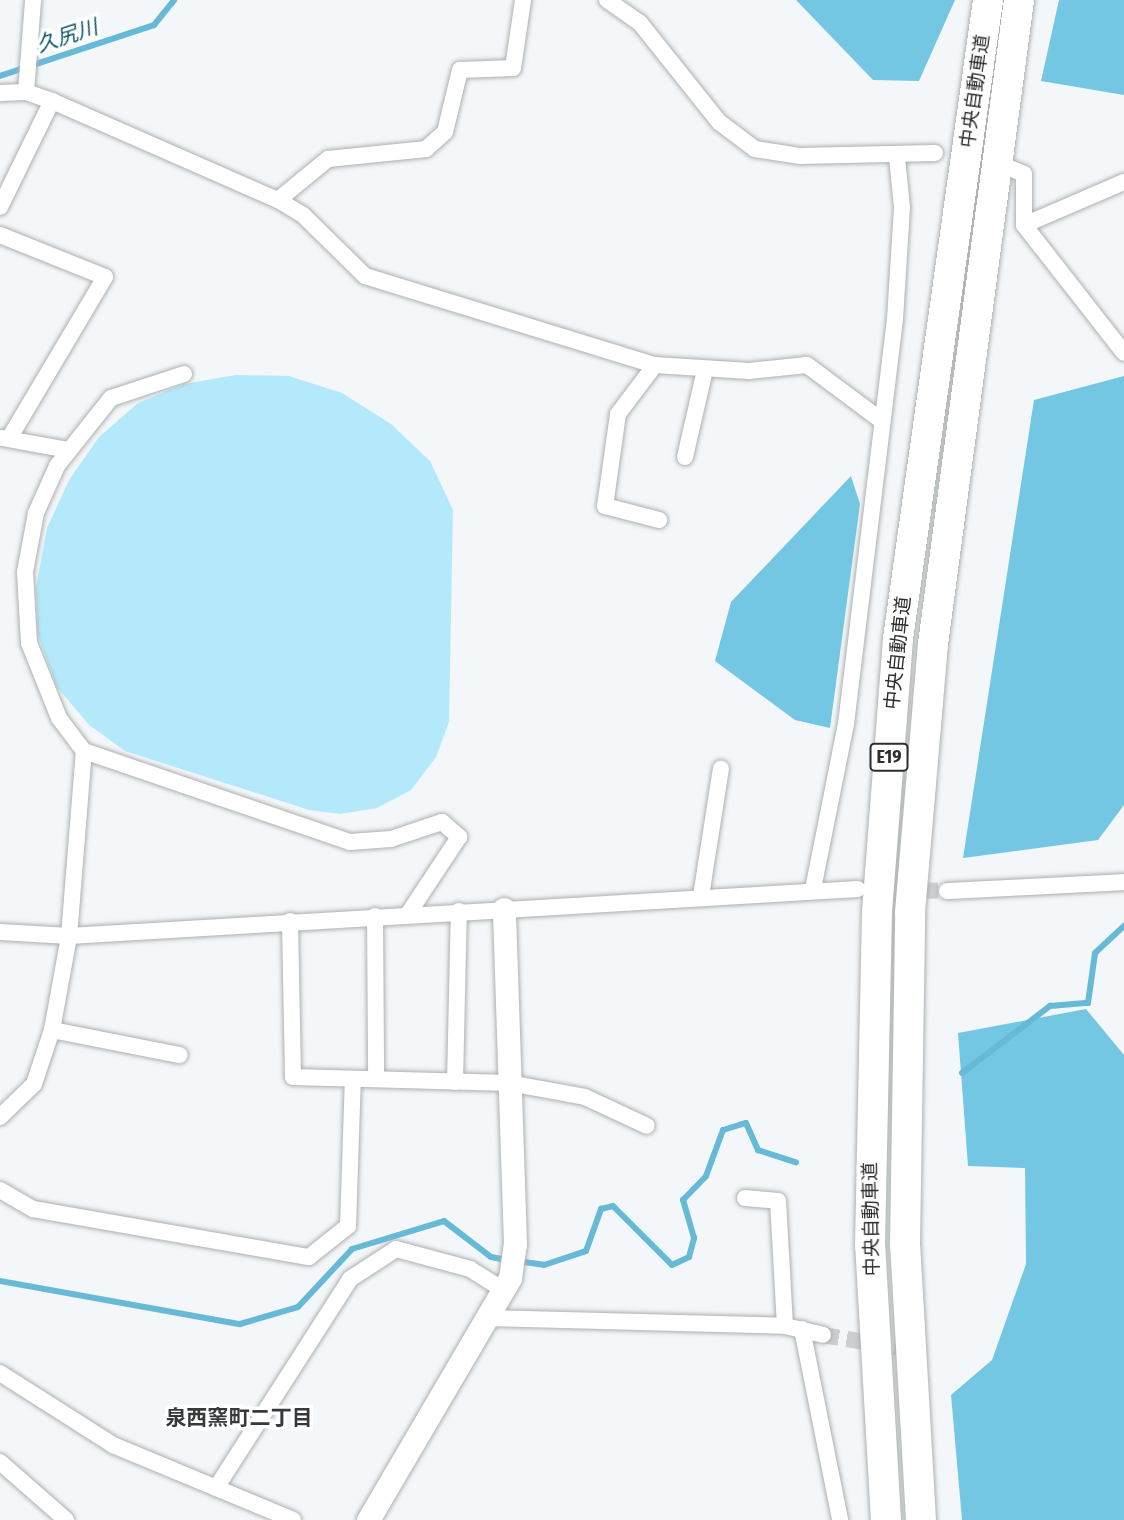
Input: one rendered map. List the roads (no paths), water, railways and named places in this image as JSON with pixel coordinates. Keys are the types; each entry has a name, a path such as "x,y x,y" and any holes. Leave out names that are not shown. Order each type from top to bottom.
{"highway":[{"name":"中央自動車道","path":"886,1520 870,1246 877,912 898,639 988,0"},
{"name":"中央自動車道","path":"921,1520 905,1246 910,912 935,631 1019,0"}],"street":[{"path":"28,84 33,0"},
{"path":"278,200 328,159 426,149 445,132 460,70 513,68 519,60 523,0"},
{"path":"607,0 640,23 738,140 800,156 897,158 935,153"},
{"path":"0,93 28,84"},
{"path":"28,84 52,101 278,200 303,215 365,276 655,365 705,370 807,365 878,418"},
{"path":"0,207 52,101"},
{"path":"813,889 846,724 878,418 895,319 902,206 897,158"},
{"path":"1007,167 1024,174 1024,225 1124,353"},
{"path":"1024,225 1124,182"},
{"path":"0,235 104,277 5,438 69,450"},
{"path":"655,365 618,414 605,506 659,520"},
{"path":"685,457 705,370"},
{"path":"184,374 111,398 69,450 36,513 25,572 28,631 59,718 84,751 350,842 391,839 442,822 459,837 408,914"},
{"path":"0,1117 34,1084 52,1030 69,936 84,751"},
{"path":"701,896 721,769"},
{"path":"947,891 1124,882"},
{"path":"0,932 69,936 813,889 858,889"},
{"path":"368,1520 507,1284 515,1244 504,909"},
{"path":"455,1082 459,911"},
{"path":"375,916 376,1079"},
{"path":"290,921 293,1077 509,1083 585,1097 647,1126"},
{"path":"52,1030 180,1055"},
{"path":"0,1190 33,1209 309,1257 348,1226 353,1079"},
{"path":"745,1198 778,1202 785,1326"},
{"path":"216,1488 350,1279 396,1249 470,1269 507,1284"},
{"path":"486,1318 785,1326 824,1335"},
{"path":"802,1329 840,1520"},
{"path":"0,1373 113,1445 292,1520"},
{"path":"0,1462 66,1520"}],"waterway":[{"name":"久尻川","path":"0,76 154,25 174,0"},
{"path":"962,1073 1050,1006 1088,1003 1095,953 1124,926"},
{"path":"517,1261 544,1265 586,1251 601,1209 613,1206 672,1265 689,1257 694,1238 683,1200 706,1176 723,1130 746,1123 758,1150 796,1162"},
{"path":"0,1281 240,1324 298,1307 352,1249 444,1221 491,1257 507,1260"}],"tunnel":[{"path":"874,889 947,891"},
{"path":"823,1335 918,1351"}],"district":[{"name":"泉西窯町二丁目","path":"239,1418"}]}
